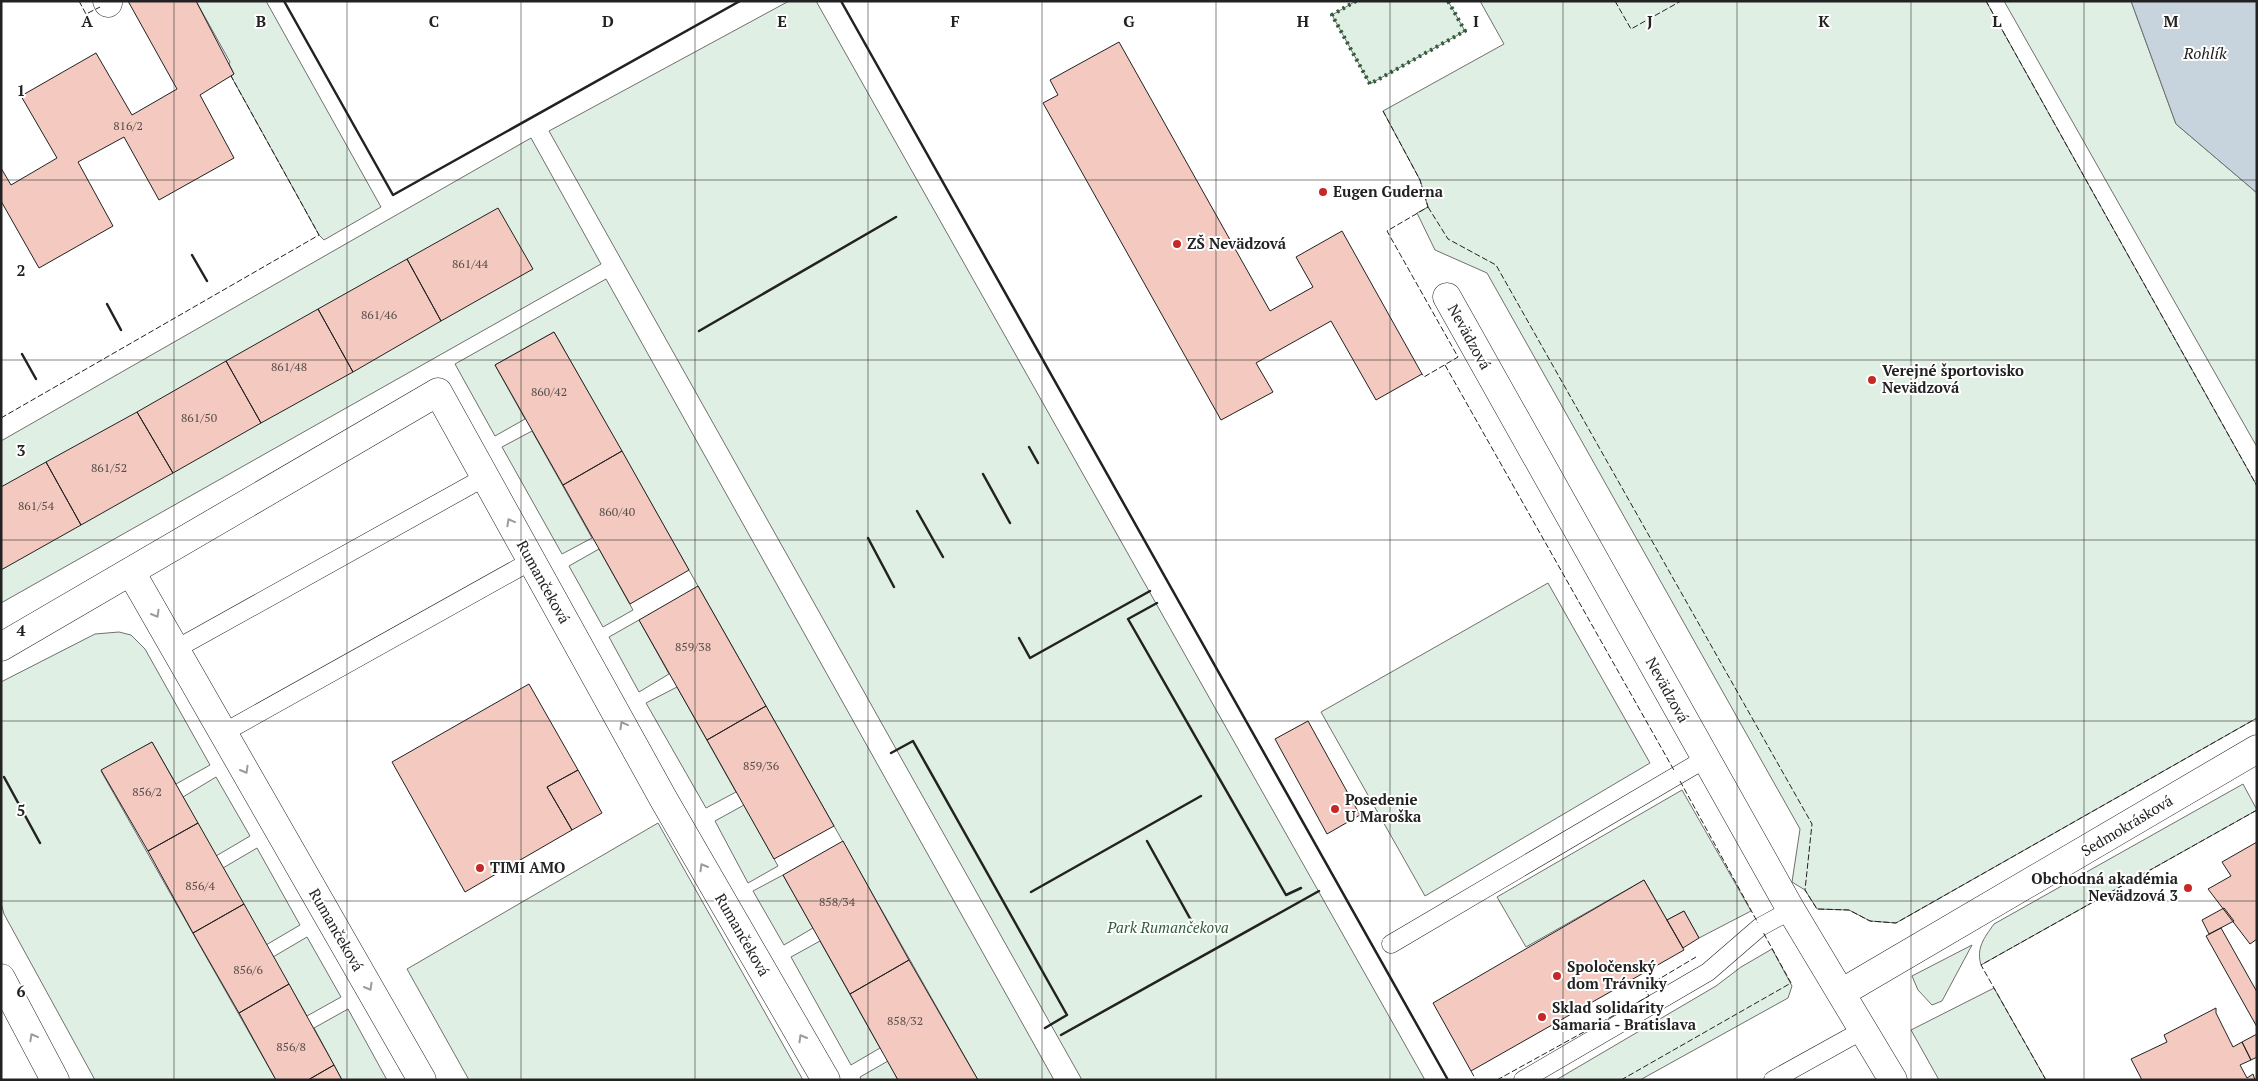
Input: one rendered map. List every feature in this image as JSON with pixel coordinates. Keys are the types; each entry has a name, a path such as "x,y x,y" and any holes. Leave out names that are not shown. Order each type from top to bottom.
{"street":[{"name":"Nevädzová","path":"1447,297 1791,910 1893,1080"},
{"name":"Rumančeková","path":"1,647 438,392 664,800 826,1080"},
{"name":"Rumančeková","path":"132,572 422,1080"},
{"name":"Sedmokrásková","path":"1841,993 2257,749"},
{"path":"1,978 56,1080"}],"lane":[{"path":"176,649 485,477"},
{"path":"224,733 532,561"},
{"path":"1391,944 1706,759"},
{"path":"1523,1080 1708,972 1760,927 1791,910"},
{"path":"1773,1080 1863,1030"}],"green space":[{"path":"196,1 266,1 381,207 324,240 319,235 231,76 234,74 229,64 230,62"},
{"name":"Park Rumančekova","path":"789,1 816,1 1425,1080 1082,1080 549,131"},
{"path":"1356,1 1448,1 1465,31 1370,84 1332,15"},
{"name":"Verejné športovisko Nevädzová","path":"1480,1 1986,1 2257,486 2257,718 1896,923 1870,921 1849,910 1817,909 1805,890 1792,882 1800,829 1487,273 1435,250 1417,213 1428,207 1420,180 1383,111 1504,44"},
{"path":"2004,1 2131,1 2176,124 2257,193 2257,447"},
{"path":"531,138 601,264 1,603 1,441"},
{"path":"606,279 1054,1080 978,1080 554,332 495,365 525,419 495,436 455,364"},
{"path":"532,431 592,538 562,554 502,447"},
{"path":"599,549 633,610 603,627 569,566"},
{"path":"1548,583 1650,763 1425,896 1321,712"},
{"path":"639,620 669,674 639,692 609,637"},
{"path":"119,632 131,635 145,649 210,765 176,784 152,742 101,771 276,1080 95,1080 4,914 1,903 1,682 95,634"},
{"path":"677,687 736,792 706,808 646,703"},
{"path":"216,777 250,836 216,856 183,797"},
{"path":"2243,784 2257,810 1981,965 1980,948 1994,924"},
{"path":"1682,790 1751,911 1699,938 1684,911 1667,920 1644,880 1526,947 1497,897"},
{"path":"744,805 778,866 748,883 715,821"},
{"path":"658,823 803,1080 469,1080 407,969"},
{"path":"257,848 300,925 266,945 223,868"},
{"path":"783,875 813,928 784,945 753,891"},
{"path":"307,937 341,997 307,1016 273,957"},
{"path":"820,941 880,1048 851,1065 791,957"},
{"path":"1972,945 1942,1001 1932,1005 1918,990 1912,976"},
{"path":"1772,949 1792,986 1788,998 1640,1080 1556,1080 1716,986 1741,967"},
{"path":"1994,988 2046,1080 1939,1080 1911,1030"},
{"path":"348,1009 387,1080 342,1080 314,1028"},
{"path":"888,1061 898,1080 861,1080 860,1077"}],"water":[{"name":"Rohlík","path":"2131,1 2257,1 2257,193 2176,124"}],"building":[{"path":"128,1 196,1 234,74 200,95 234,158 159,200 124,137 78,162 113,226 39,268 1,201 1,168 11,185 57,158 21,96 96,53 132,115 177,89"},
{"name":"ZŠ Nevädzová","path":"1119,42 1270,311 1313,287 1296,257 1342,231 1422,374 1376,400 1331,321 1256,363 1273,392 1221,420 1043,103 1058,95 1050,80"},
{"path":"498,208 533,269 441,321 407,259"},
{"path":"407,259 441,321 353,372 318,309"},
{"path":"318,309 353,372 261,423 226,361"},
{"path":"554,332 622,451 563,485 495,365"},
{"path":"226,361 261,423 173,473 137,412"},
{"path":"137,412 173,473 81,525 46,462"},
{"path":"622,451 689,570 630,604 563,485"},
{"path":"46,462 81,525 1,570 1,487"},
{"path":"698,586 766,706 707,740 639,620"},
{"path":"529,684 578,770 547,787 572,830 465,892 392,762"},
{"path":"766,706 834,826 774,859 707,740"},
{"path":"1308,721 1360,815 1327,834 1275,739"},
{"path":"152,742 198,823 148,851 101,770"},
{"path":"578,770 602,813 572,830 547,787"},
{"path":"198,823 244,904 193,933 148,851"},
{"path":"843,841 909,960 850,994 783,875"},
{"path":"2257,842 2257,939 2250,944 2208,889 2231,876 2222,862"},
{"name":"Spoločenský dom Trávniky","path":"1644,880 1684,950 1471,1071 1433,1003"},
{"path":"244,904 289,984 239,1013 193,933"},
{"path":"2224,908 2234,921 2209,934 2202,920"},
{"path":"1684,911 1699,938 1683,948 1667,920"},
{"path":"2221,928 2257,992 2257,1027 2206,936"},
{"path":"909,960 978,1080 898,1080 850,994"},
{"path":"289,984 334,1065 308,1080 276,1080 239,1013"},
{"path":"2216,1008 2216,1013 2233,1047 2242,1042 2251,1060 2240,1065 2247,1078 2253,1074 2255,1080 2142,1080 2131,1059 2167,1042 2164,1035"},
{"path":"2257,1034 2257,1057 2251,1060 2242,1042"},
{"path":"334,1065 342,1080 308,1080"}],"hedge":[{"path":"1356,1 1332,15 1370,84 1465,31 1448,1"}],"fence":[{"path":"79,1 86,14 100,7"},
{"path":"1615,1 1631,29 1681,1"},
{"path":"1986,1 2257,486"},
{"path":"1,418 319,235 231,76"},
{"path":"1383,111 1420,180 1428,207 1387,231 1458,357 1424,377 1422,374"},
{"path":"1428,207 1448,239 1496,265 1812,824 1805,890 1817,909 1849,910 1870,921 1896,923 2257,718"},
{"path":"1445,365 1675,772"},
{"path":"1680,781 1758,923"},
{"path":"2046,1080 1981,965 2257,810"},
{"path":"1621,1080 1791,983 1763,932"},
{"path":"1497,1080 1649,996 1644,988 1696,957"},
{"path":"1471,1071 1476,1080"}],"wall":[{"path":"284,1 393,195 740,1"},
{"path":"841,1 1448,1080"},
{"path":"699,331 896,217"},
{"path":"192,255 207,281"},
{"path":"107,304 121,330"},
{"path":"22,354 36,379"},
{"path":"1029,447 1038,463"},
{"path":"983,474 1010,523"},
{"path":"917,511 943,557"},
{"path":"868,538 894,587"},
{"path":"1019,638 1030,658 1150,591"},
{"path":"1157,603 1128,619 1286,895 1301,888"},
{"path":"891,753 913,741 1067,1015 1045,1028"},
{"path":"4,777 40,843"},
{"path":"1031,892 1201,796"},
{"path":"1147,841 1197,931"},
{"path":"1061,1035 1319,891"}],"place":[{"name":"Eugen Guderna","path":"1323,192"},
{"name":"ZŠ Nevädzová","path":"1177,244"},
{"name":"Verejné športovisko Nevädzová","path":"1872,380"},
{"name":"Posedenie U Maroška","path":"1335,809"},
{"name":"TIMI AMO","path":"480,868"},
{"name":"Obchodná akadémia Nevädzová 3","path":"2188,888"},
{"name":"Spoločenský dom Trávniky","path":"1557,976"},
{"name":"Sklad solidarity Samaria - Bratislava","path":"1542,1017"}]}
